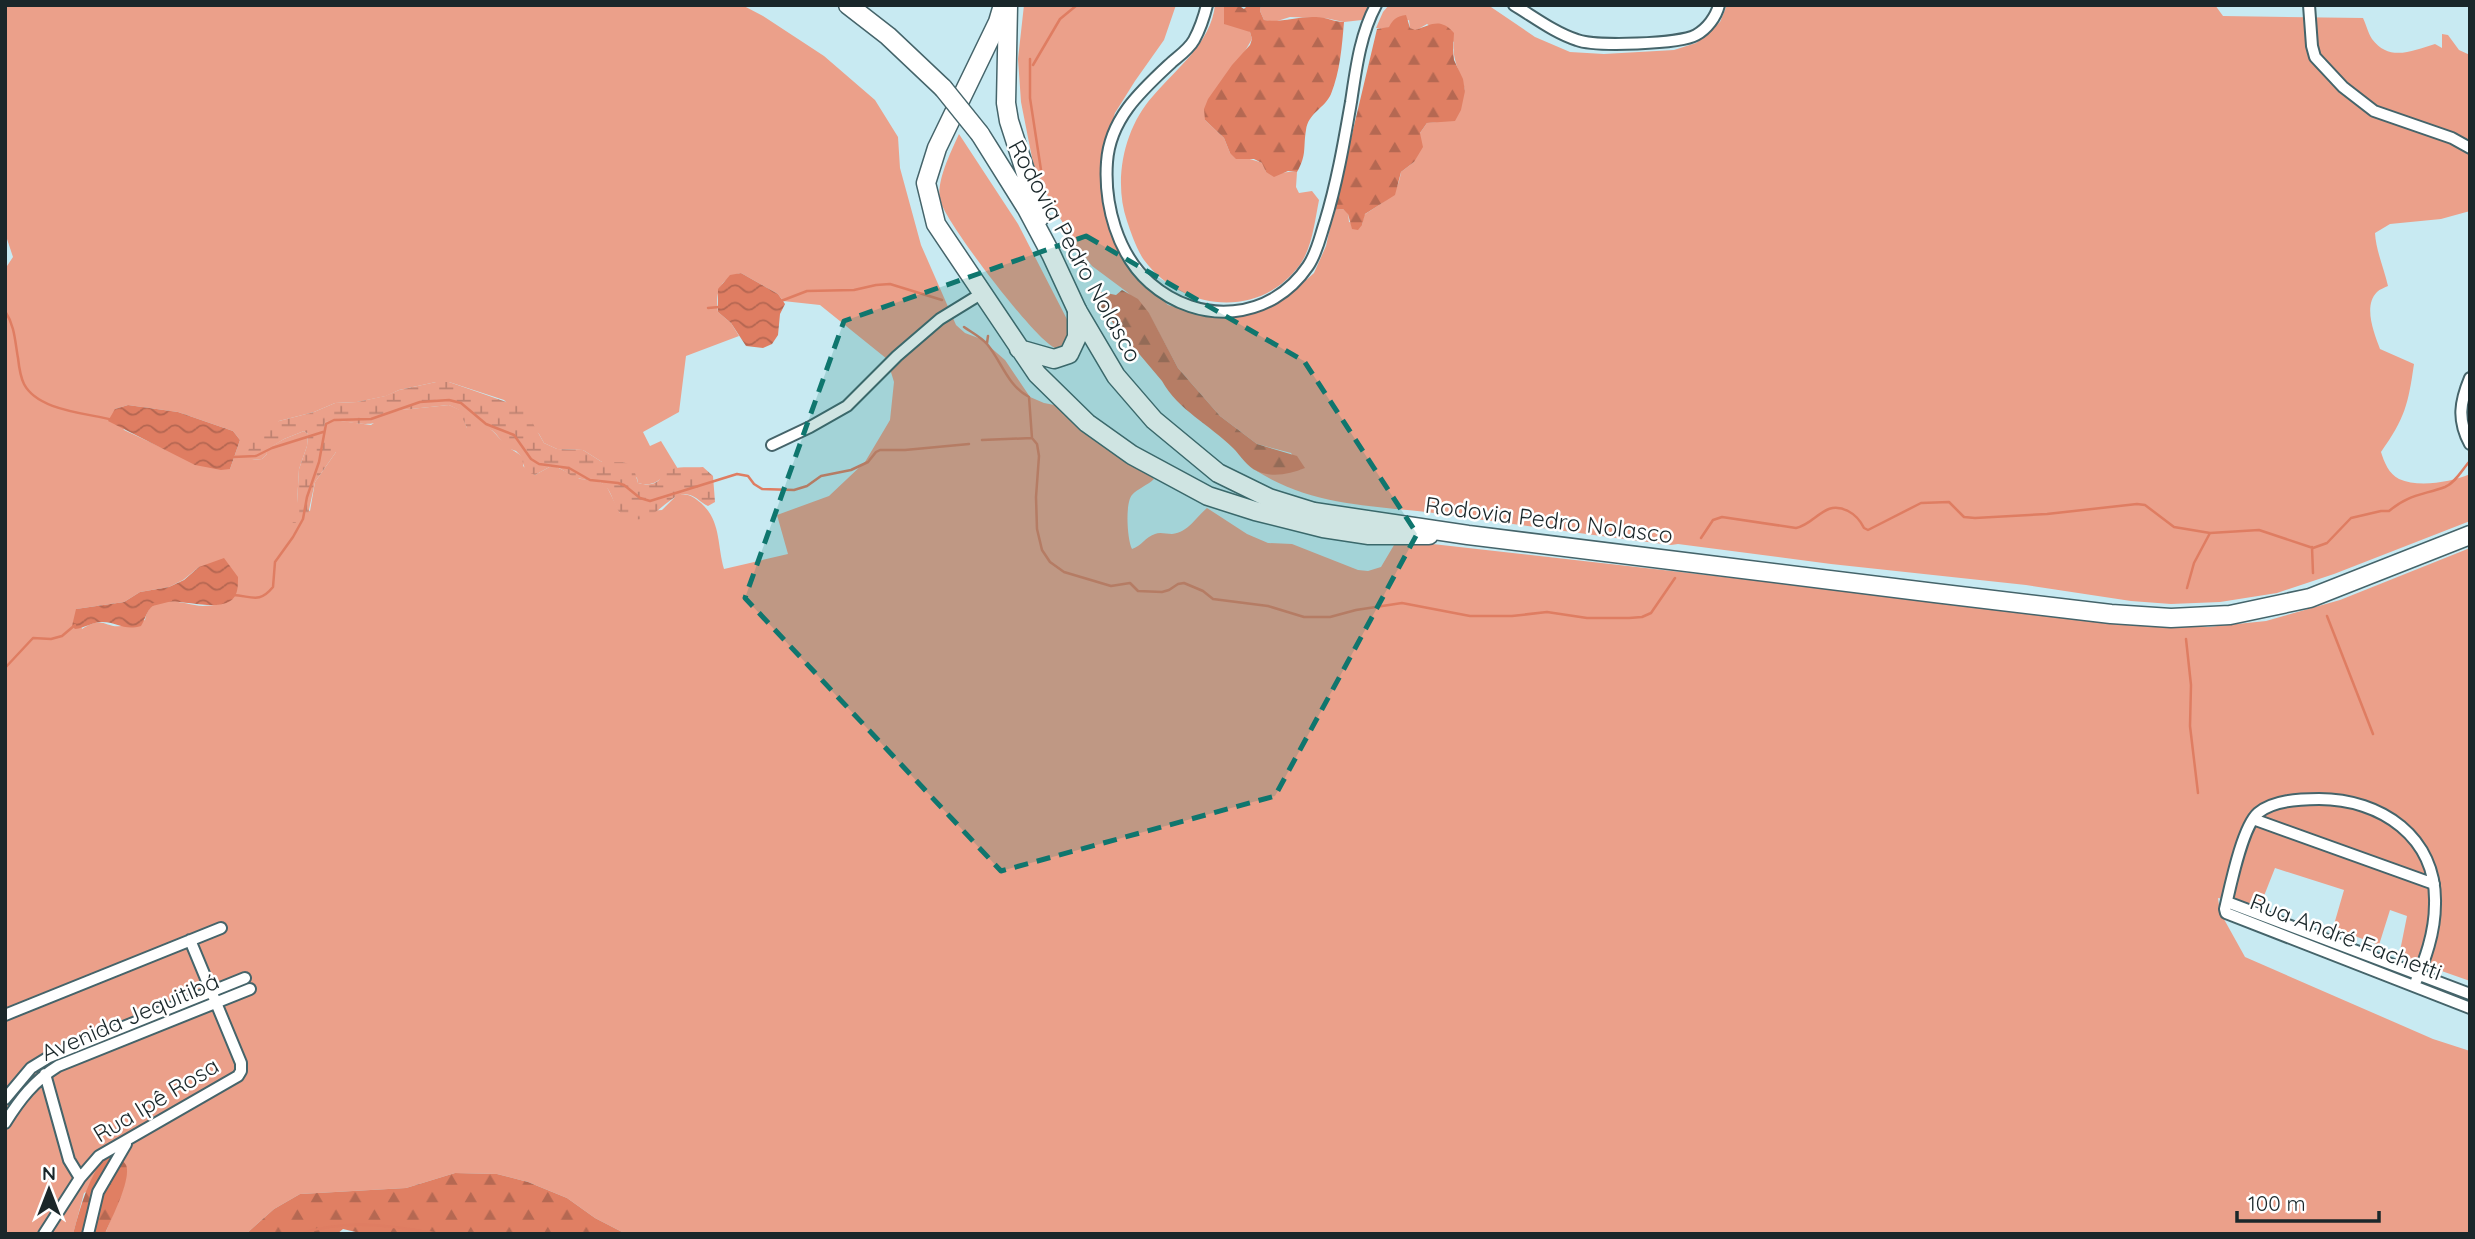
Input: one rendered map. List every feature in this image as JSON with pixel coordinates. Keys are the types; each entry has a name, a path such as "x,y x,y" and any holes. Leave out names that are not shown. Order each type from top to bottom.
{"main road":[{"name":"Rodovia Pedro Nolasco","path":"848,5 888,36 943,88 980,134 1027,209 1077,310 1116,376 1154,420 1218,473 1269,498 1314,512 1468,535 2084,611 2171,618 2230,615 2310,598 2470,535"},
{"path":"1005,5 1005,86 1009,121 1051,254"},
{"path":"1005,5 937,148 926,183 936,224 1037,374 1087,423 1132,455 1208,496 1255,511 1369,535 1468,535"},
{"path":"1019,349 1054,359 1069,354 1077,337 1077,310"}],"street":[{"path":"1207,5 1193,42 1135,97 1119,121 1107,159 1106,196 1111,218 1128,254 1149,282 1170,297 1195,308 1232,312 1257,308 1283,294 1308,266 1316,252 1329,208 1363,37 1376,5"},
{"path":"1514,5 1578,41 1600,43 1679,40 1696,36 1710,24 1718,5"},
{"path":"2309,5 2315,57 2343,87 2374,111 2452,138 2470,148"},
{"path":"824,428 897,356 940,319 984,292"},
{"path":"2470,378 2460,406 2460,418 2463,432 2470,444"},
{"path":"772,445 836,414"},
{"path":"2227,902 2241,849 2253,819 2265,808 2304,799 2339,799 2361,804 2404,827 2418,845 2434,884 2436,902 2433,934 2414,986"},
{"path":"2253,819 2434,884"},
{"name":"Rua André Fachetti","path":"2470,994 2227,902 2225,912 2229,914 2470,1008"},
{"path":"5,1015 220,928"},
{"path":"190,940 216,1003"},
{"name":"Avenida Jequitibá","path":"5,1099 31,1068 49,1057 244,978"},
{"name":"Avenida Jequitibá","path":"7,1117 26,1092 58,1066 250,989"},
{"name":"Rua Ipê Rosa","path":"44,1234 80,1178 99,1156 238,1076 241,1063 216,1003"},
{"path":"45,1074 69,1160 80,1178"},
{"path":"88,1234 98,1192 128,1141"}],"highlighted area":[{"path":"1086,236 1304,361 1417,534 1275,796 1001,871 745,598 844,321"}],"green space":[{"path":"5,5 742,5 824,56 875,100 898,137 900,168 921,245 956,325 965,333 981,339 1005,360 1030,397 1070,408 1154,479 1132,495 1128,505 1132,549 1155,534 1178,533 1207,508 1247,534 1268,543 1292,544 1358,570 1368,571 1381,567 1397,540 2133,623 2208,627 2266,621 2340,600 2470,548 2470,981 2399,956 2407,916 2390,910 2379,945 2333,928 2344,890 2275,868 2260,906 2218,898 2220,912 2245,957 2433,1039 2470,1051 2470,1234 626,1234 595,1218 567,1198 528,1182 497,1174 455,1173 406,1188 300,1194 274,1209 246,1234 105,1234 123,1189 127,1170 84,1193 73,1234 5,1234 5,269 13,257 5,233","holes":["741,273 778,294 783,301 820,305 887,359 894,382 890,420 865,462 829,496 777,515 788,554 724,569 712,517 693,497 677,495 662,510 620,513 606,485 595,480 580,479 553,465 535,475 523,466 523,457 491,430 467,428 460,410 449,405 391,411 371,425 333,420 325,422 324,434 336,452 315,482 310,511 297,503 299,469 308,434 304,431 284,439 265,450 267,454 262,459 252,460 279,421 314,412 335,403 357,402 386,396 399,390 449,382 504,400 539,434 544,443 557,449 583,450 602,462 623,462 638,483 650,484 678,469 661,441 650,446 643,432 679,412 686,356 739,336 731,323 718,312 717,298 724,282","128,405 178,412 233,431 240,440 230,469 171,452 124,430 115,409","199,567 231,600 203,606 161,602 148,610 145,620 121,626 99,622 82,629 76,609 124,602 140,592 169,587"]},
{"path":"1024,5 1176,5 1164,40 1115,113 1105,190 1140,278 1168,305 1206,316 1247,315 1285,299 1314,273 1326,246 1334,210 1343,209 1348,213 1349,222 1362,225 1364,215 1393,193 1401,172 1414,162 1420,133 1427,123 1437,122 1465,91 1455,61 1454,42 1427,24 1415,31 1410,28 1409,20 1384,29 1376,28 1389,5 1488,5 1535,37 1570,52 1604,54 1674,50 1696,43 1720,22 1727,5 2215,5 2223,16 2363,18 2372,39 2393,53 2409,52 2435,44 2442,48 2442,34 2448,35 2459,50 2470,55 2470,211 2441,219 2390,224 2375,233 2388,286 2378,291 2373,298 2370,312 2380,349 2414,364 2404,411 2381,452 2385,464 2395,477 2407,482 2444,481 2470,474 2470,521 2334,574 2277,593 2220,602 2171,604 1671,545 1342,502 1298,491 1255,470 1278,474 1301,469 1291,453 1257,444 1220,416 1178,368 1149,314 1127,292 1092,266 1074,243 1035,173 1021,102 1018,59"},
{"path":"1215,5 1226,5 1224,7 1250,32 1252,39 1205,120 1224,138 1230,153 1263,163 1266,172 1297,172 1296,187 1299,193 1312,191 1319,200 1310,243 1299,266 1282,283 1263,295 1243,301 1200,299 1179,290 1160,277 1144,260 1137,246 1127,221 1121,189 1124,155 1135,123 1153,96 1200,43 1212,19"},
{"path":"1226,5 1238,5 1244,9 1248,5 1261,5 1260,11 1264,20 1316,17 1344,22 1334,86 1328,99 1307,124 1303,156 1297,172 1288,171 1274,177 1266,172 1262,163 1254,159 1236,159 1230,153 1224,138 1205,120 1204,109 1208,99 1252,39 1250,32 1224,24"},
{"path":"1261,5 1371,5 1362,20 1344,22 1325,18 1290,17 1274,22 1264,20 1260,11"},
{"path":"1406,15 1410,28 1415,30 1440,24 1454,33 1454,60 1463,79 1465,91 1461,110 1455,121 1427,123 1420,133 1423,147 1414,162 1401,172 1395,195 1365,214 1358,230 1352,229 1348,214 1343,209 1334,210 1377,29 1389,27 1396,18"},
{"path":"959,134 1018,224 1073,331 1065,348 1055,348 1029,325 973,254 940,200 940,184"},
{"path":"1122,290 1138,299 1149,313 1178,368 1220,416 1257,444 1297,456 1305,468 1275,475 1253,469 1233,448 1177,400 1097,304 1096,291 1116,295"},
{"path":"436,382 449,382 524,408 544,443 557,449 583,450 602,462 623,462 633,466 638,483 655,483 676,468 703,467 713,476 715,502 708,506 690,495 682,494 646,518 627,518 619,512 603,484 577,478 553,465 535,475 525,468 522,457 507,448 495,432 467,428 459,410 449,405 392,411 388,418 371,424 325,422 324,434 336,445 336,452 315,482 307,519 293,523 290,518 297,503 299,469 308,434 304,431 284,439 266,450 267,454 262,459 252,460 248,452 251,441 264,429 279,421 314,412 335,403 357,402"},
{"path":"108,1152 123,1161 127,1171 124,1189 116,1209 105,1234 73,1234 91,1181"},
{"path":"455,1173 497,1174 528,1182 567,1198 595,1218 626,1234 364,1234 343,1229 337,1234 246,1234 274,1209 300,1194 406,1188"}],"water":[{"path":"741,273 778,294 785,304 780,314 778,335 772,344 763,348 746,346 731,323 718,312 718,289 730,275"},
{"path":"128,405 178,412 233,431 240,440 230,469 195,465 108,421 115,409"},
{"path":"224,558 238,577 237,592 230,601 211,605 175,602 156,604 141,626 135,627 102,622 75,629 72,626 76,609 124,602 140,592 169,587 184,580 199,567"}],"waterway":[{"path":"1033,65 1060,19 1077,5"},
{"path":"1030,59 1030,98 1041,170"},
{"path":"781,301 807,291 854,290 890,284 942,300"},
{"path":"708,308 719,307"},
{"path":"5,311 13,328 22,378 31,393 40,400 64,410 113,420"},
{"path":"964,327 987,344 1010,380 1029,397 1032,438 1037,444 1039,456 1037,529 1042,550 1050,562 1064,572 1111,586 1130,583 1138,591 1162,592 1184,583 1203,591 1213,599 1268,606 1304,617 1330,617 1402,603 1470,616 1512,616 1547,612 1587,618 1642,617 1651,613 1675,578"},
{"path":"987,343 988,336"},
{"path":"233,595 259,597 273,587 275,562 303,519 319,462 326,424 334,420 371,419 420,402 449,400 461,403 486,424 514,435 531,459 539,464 569,468 590,480 618,483 640,498 650,501 737,474 748,476 762,489 794,490 807,486 821,476 851,470 868,462 880,450 969,444"},
{"path":"233,457 256,456 272,448 323,432"},
{"path":"982,440 1032,438"},
{"path":"1701,538 1713,520 1722,517 1796,528 1833,508 1851,513 1868,530 1921,503 1949,502 1964,517 1975,518 2047,514 2137,504 2145,505 2174,527 2210,533 2259,530 2313,548 2327,543 2351,518 2389,511 2410,498 2449,485 2469,462"},
{"path":"2187,588 2194,563 2210,533"},
{"path":"2312,547 2313,573"},
{"path":"151,605 171,600"},
{"path":"2327,616 2373,734"},
{"path":"5,668 33,638 51,639 62,636 75,625"},
{"path":"2186,639 2191,685 2190,726 2198,793"},
{"path":"300,1234 352,1225 404,1228 438,1234"}]}
